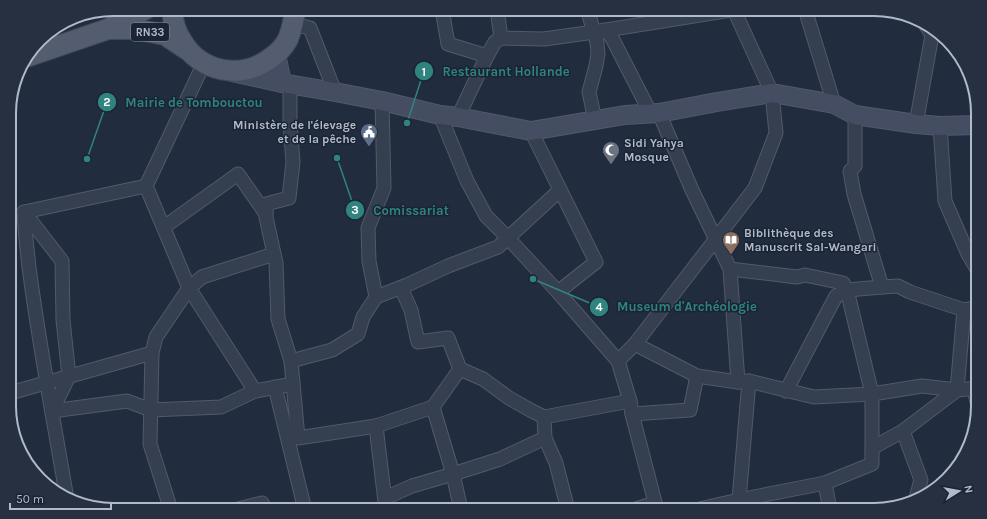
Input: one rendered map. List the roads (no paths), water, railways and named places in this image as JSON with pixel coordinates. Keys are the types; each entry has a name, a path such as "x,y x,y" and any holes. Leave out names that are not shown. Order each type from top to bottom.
{"main road":[{"name":"RN33","path":"108,29 133,16"},
{"path":"173,16 177,32 187,49 204,64 225,70 244,70 261,65 276,54 287,40 294,16"},
{"name":"RN33","path":"108,29 135,29 164,35 187,49"},
{"path":"37,53 108,29"}],"street":[{"path":"294,16 310,28 335,92"},
{"path":"443,16 448,44 487,56"},
{"path":"498,16 501,38"},
{"path":"591,16 599,31 611,36 655,113 730,269 744,381 739,500"},
{"path":"458,117 487,56 495,42 501,38 544,39 697,16"},
{"path":"618,361 635,344 755,188 776,133 772,93 739,16"},
{"path":"807,16 834,104"},
{"path":"595,120 589,92 598,54 597,42 599,31"},
{"path":"916,124 931,34"},
{"path":"276,54 286,83 293,162 289,198 266,204 266,214 276,263 278,319 291,361 298,438 376,426 433,407 460,370"},
{"path":"204,64 146,186 189,288 255,391"},
{"path":"225,70 382,101 440,115 531,131 625,115 655,113 772,93 834,104 855,115 916,124 940,126 971,125"},
{"path":"376,297 369,261 368,228 384,188 382,101"},
{"path":"440,115 467,181 486,216 558,292 618,361 655,503"},
{"path":"855,115 855,166 850,172 854,194 882,287"},
{"path":"940,126 945,201 971,259"},
{"path":"531,131 596,262 558,292"},
{"path":"164,227 238,174 266,214"},
{"path":"24,212 146,186"},
{"path":"291,361 332,350 358,334 363,317 376,297 401,288 448,266 498,247 560,190"},
{"path":"24,212 62,261 63,320 69,376 52,411"},
{"path":"24,212 29,266 46,383 66,490"},
{"path":"169,503 150,444 152,353 156,337 189,288 202,277 274,254"},
{"path":"726,503 824,483 872,464 872,394 847,290 843,282 805,275 797,277 730,269"},
{"path":"786,391 836,296 847,290 898,286 910,292 964,310 971,308"},
{"path":"401,288 411,310 418,342 448,338 460,370"},
{"path":"872,448 903,431 957,390 964,310"},
{"path":"635,344 697,376 744,381 814,397 872,394 922,386 957,390 971,389"},
{"path":"16,391 152,353"},
{"path":"460,370 483,378 509,398 544,417 631,408 690,410 697,376"},
{"path":"52,411 128,401 151,410 221,408 255,391 293,384"},
{"path":"275,387 304,503"},
{"path":"433,407 453,474 459,503"},
{"path":"544,417 545,438 556,463 566,503"},
{"path":"376,426 386,503"},
{"path":"903,431 921,480 917,493"},
{"path":"387,503 412,486 500,459 545,438"},
{"path":"824,483 828,503"}],"place":[{"name":"Restaurant Hollande","path":"407,123"},
{"name":"Ministère de l'élevage et de la pêche","path":"369,147"},
{"name":"Comissariat","path":"337,158"},
{"name":"Mairie de Tombouctou","path":"87,159"},
{"name":"Sidi Yahya Mosque","path":"611,165"},
{"name":"Biblithèque des Manuscrit Sal-Wangari","path":"731,255"},
{"name":"Museum d'Archéologie","path":"533,279"}]}
